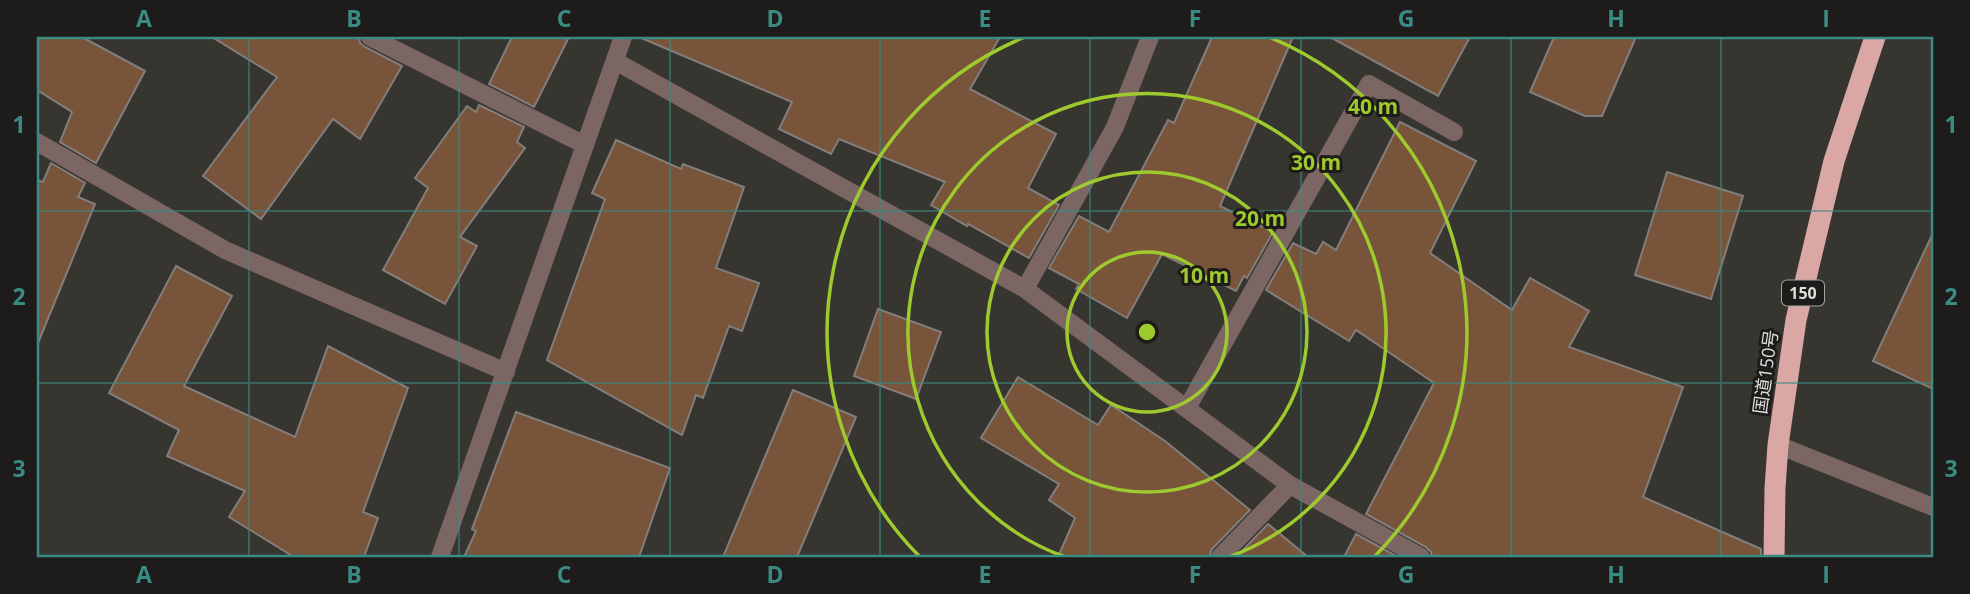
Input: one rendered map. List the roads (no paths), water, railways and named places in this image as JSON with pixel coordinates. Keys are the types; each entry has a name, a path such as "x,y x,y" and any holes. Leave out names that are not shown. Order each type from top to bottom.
{"highway":[{"name":"国道150号","path":"1774,557 1778,445 1796,320 1834,162 1871,40"}],"street":[{"path":"370,37 585,145"},
{"path":"440,557 623,37"},
{"path":"1025,289 1115,127 1150,37"},
{"path":"615,61 1025,289 1290,485 1421,557"},
{"path":"1187,408 1370,84 1454,132"},
{"path":"37,142 225,250 506,372"},
{"path":"1778,445 1933,507"},
{"path":"1220,557 1290,485"}]}
